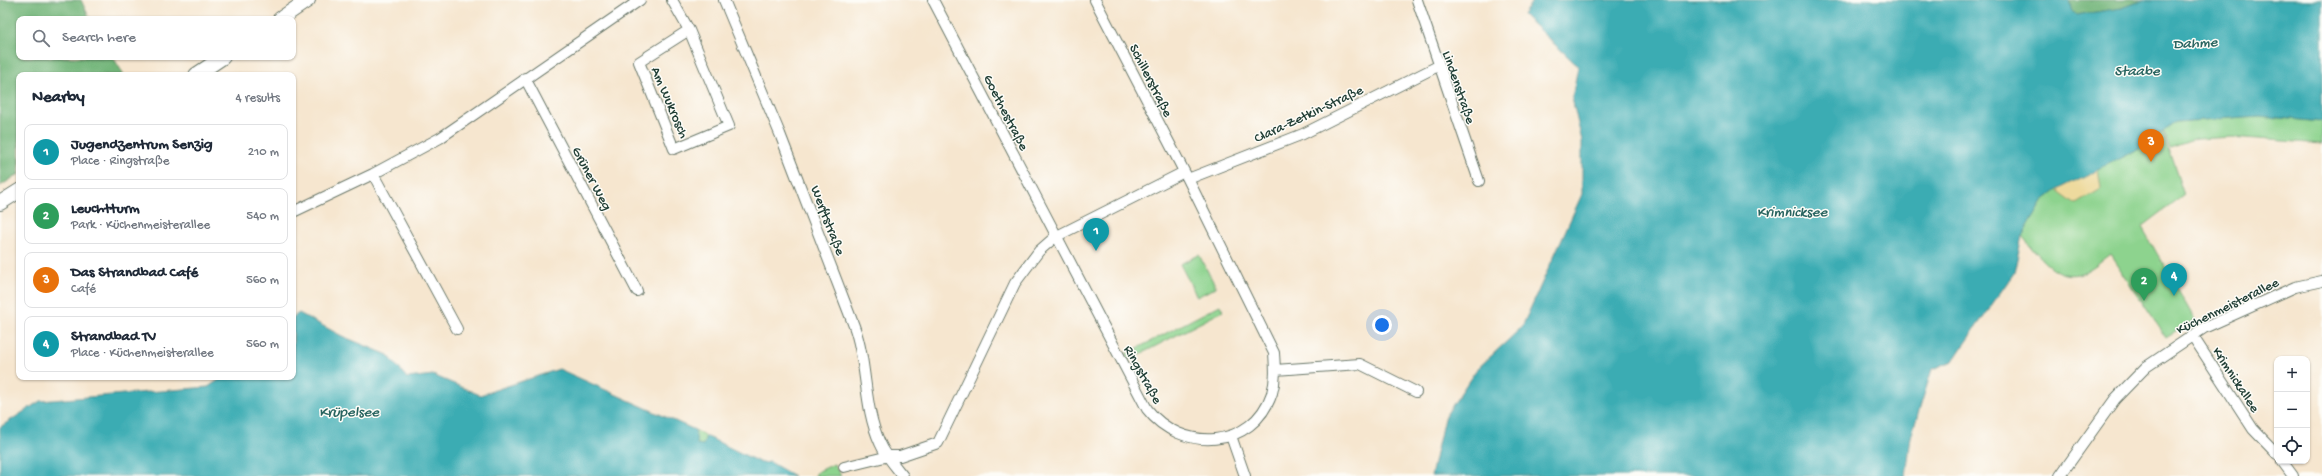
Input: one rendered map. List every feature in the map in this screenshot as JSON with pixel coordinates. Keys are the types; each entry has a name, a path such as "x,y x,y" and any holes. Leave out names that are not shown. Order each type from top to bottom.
{"main road":[{"path":"284,16 308,0"},
{"path":"200,72 218,60"},
{"path":"0,203 16,193"}],"street":[{"path":"296,211 373,174 440,138 640,0"},
{"name":"Am Wukrosch","path":"672,0 689,30 729,126 674,149 639,62 689,30"},
{"name":"Werftstraße","path":"724,0 780,134 853,322 862,352 870,414 879,442 903,476"},
{"name":"Goethestraße","path":"933,0 1055,237"},
{"name":"Schillerstraße","path":"1095,0 1186,176"},
{"name":"Lindenstraße","path":"1417,0 1438,66 1479,181"},
{"name":"Clara-Zetkin-Straße","path":"1055,237 1186,176 1303,134 1438,66"},
{"name":"Grüner Weg","path":"525,78 637,291"},
{"path":"373,174 457,329"},
{"name":"Ringstraße","path":"1055,237 1153,418 1169,429 1186,437 1204,440 1231,436 1246,427 1264,409 1271,394 1275,370 1271,344 1186,176"},
{"path":"844,467 889,456 900,456 938,443 1015,283 1039,251 1055,237"},
{"name":"Küchenmeisterallee","path":"2060,476 2115,399 2146,367 2192,335 2295,287 2322,281"},
{"name":"Krimnickallee","path":"2192,335 2253,429 2274,451"},
{"path":"1275,370 1360,364 1416,392"},
{"path":"1231,436 1245,476"},
{"path":"2284,464 2293,476"}],"green space":[{"path":"0,0 81,0 89,16 16,16 16,60 115,60 122,72 16,72 16,176 0,186"},
{"path":"2069,0 2144,0 2122,8 2076,15 2071,9"},
{"path":"2259,116 2322,122 2322,144 2232,137 2196,139 2170,148 2163,131 2176,122"},
{"path":"2162,131 2184,195 2142,227 2195,320 2166,338 2110,254 2084,272 2074,275 2065,274 2056,271 2048,265 2022,236 2043,201 2057,190 2144,146"},
{"path":"1199,255 1216,287 1197,297 1180,264"},
{"path":"1220,305 1223,311 1129,360 1126,354"},
{"path":"695,430 706,436 703,445 697,444"},
{"path":"834,464 841,476 815,476 817,472"}],"sand":[{"path":"2098,168 2101,189 2076,204 2057,190"}],"water":[{"name":"Krimnicksee","path":"1533,0 2069,0 2071,9 2076,15 2122,8 2144,0 2322,0 2322,122 2259,116 2176,122 2144,146 2057,190 2043,201 2022,236 2014,273 1953,361 1932,369 1911,437 1906,476 1431,476 1444,418 1476,370 1522,327 1582,194 1582,141 1572,98 1578,66 1523,15"},
{"name":"Krüpelsee","path":"299,313 342,336 388,355 407,378 433,375 480,395 559,369 695,430 697,444 703,445 706,436 761,463 770,462 794,476 0,476 0,427 40,401 208,387 218,380 296,380 296,315"}],"place":[{"name":"Das Strandbad Café","path":"2151,162"},
{"name":"Jugendzentrum Senzig","path":"1096,251"},
{"name":"Strandbad TV","path":"2174,296"},
{"name":"Leuchtturm","path":"2144,301"}],"water label":[{"name":"Dahme","path":"2195,42"},
{"name":"Staabe","path":"2137,70"}]}
